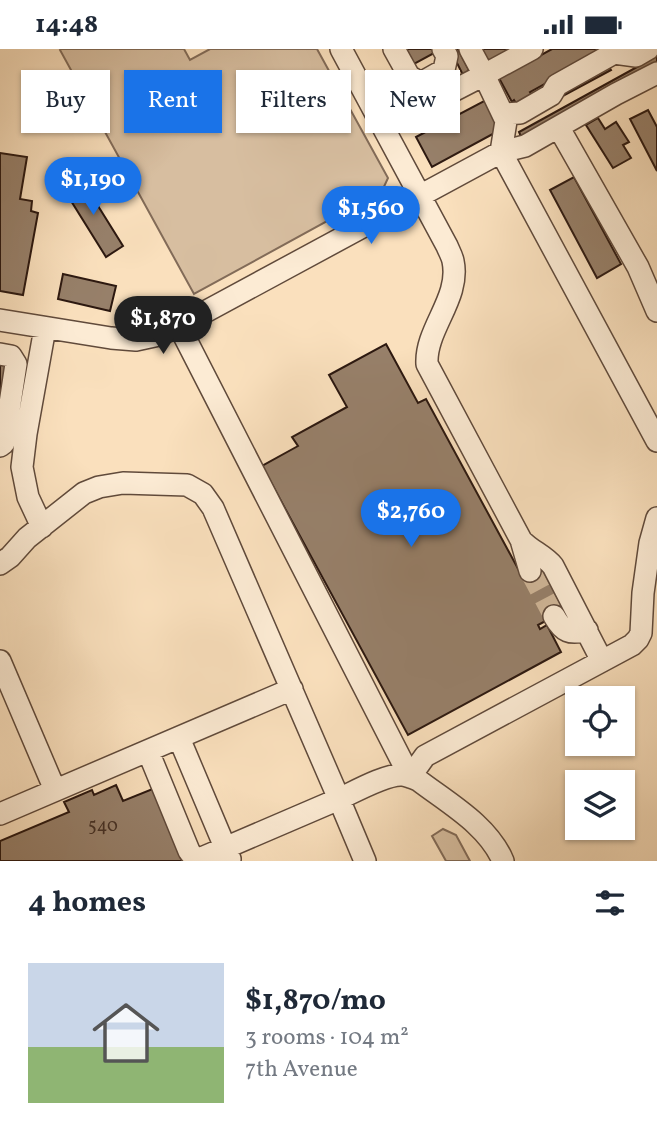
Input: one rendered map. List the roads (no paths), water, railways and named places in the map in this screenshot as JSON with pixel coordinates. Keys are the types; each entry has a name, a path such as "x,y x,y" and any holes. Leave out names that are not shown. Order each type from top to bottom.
{"street":[{"path":"341,49 365,94"},
{"path":"394,49 409,76 421,83 444,70 447,56 443,49"},
{"path":"470,49 476,79 506,121 501,152 657,442"},
{"path":"460,87 532,49"},
{"path":"503,114 520,113 551,95 557,85 614,53 636,56 648,49"},
{"path":"0,320 111,338 136,339 159,335 501,152 525,146 617,94 655,79"},
{"path":"566,124 638,267 657,311"},
{"path":"386,133 453,260 455,276 426,354 427,364 521,540 530,571"},
{"path":"178,327 410,777"},
{"path":"42,527 28,497 22,467 46,328"},
{"path":"0,354 11,356 16,364 8,423 4,443 0,446"},
{"path":"0,564 27,538 84,493 99,487 123,483 187,485 203,494 213,508 365,861"},
{"path":"410,777 425,756 632,645 638,639 641,633 650,543 657,518"},
{"path":"521,540 528,548 547,558 553,566 602,661"},
{"path":"554,616 563,629 569,632 587,630"},
{"path":"0,661 55,790"},
{"path":"0,814 292,689"},
{"path":"179,737 228,855"},
{"path":"148,751 191,854 197,858 228,855 339,799 392,775 404,775 418,780 483,831 503,861"}],"tunnel":[{"path":"530,571 554,616"}]}
